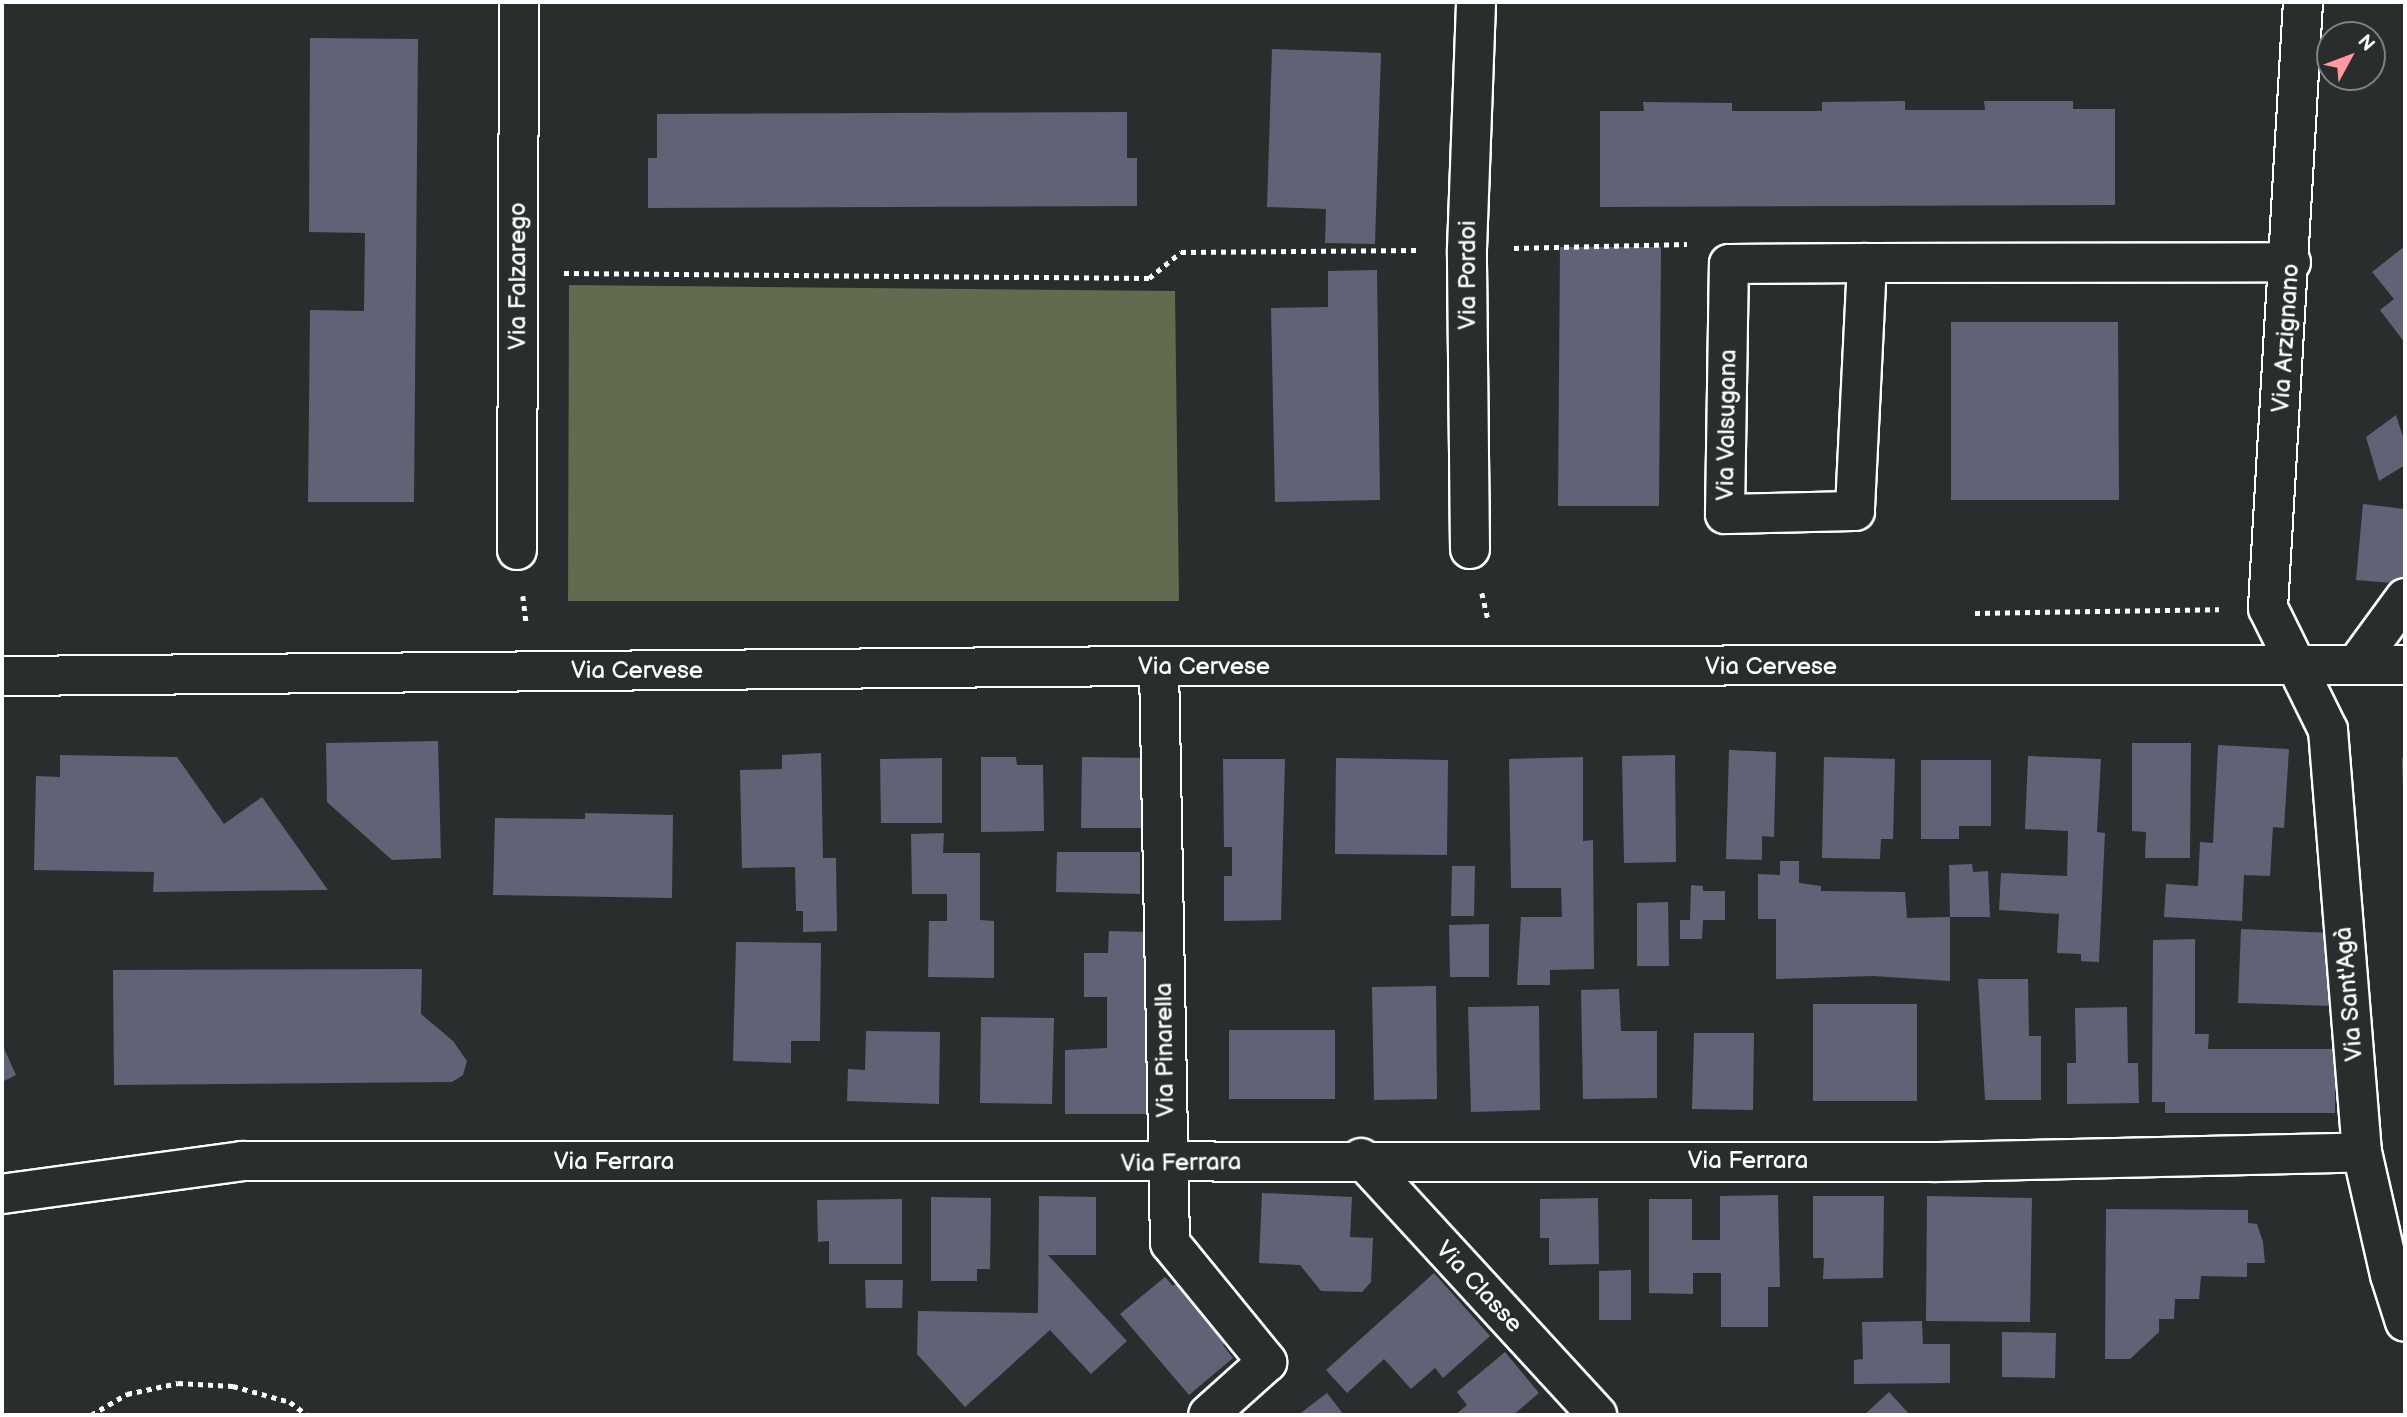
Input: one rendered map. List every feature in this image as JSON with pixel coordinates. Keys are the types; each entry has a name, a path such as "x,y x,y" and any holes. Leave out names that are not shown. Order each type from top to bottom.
{"street":[{"name":"Via Falzarego","path":"517,550 519,2"},
{"name":"Via Pordoi","path":"1470,549 1467,249 1476,2"},
{"name":"Via Arzignano","path":"2299,668 2269,608 2291,262 2303,2"},
{"path":"1729,264 2291,262"},
{"name":"Via Valsugana","path":"1729,264 1725,514 1855,511 1867,263"},
{"path":"2356,665 2405,597"},
{"name":"Via Cervese","path":"2,676 1159,666 2299,668 2405,665"},
{"name":"Via Pinarella","path":"1159,666 1166,1164 1170,1243 1267,1362 1208,1415"},
{"name":"Via Sant'Agà","path":"2299,668 2328,730 2362,1152 2390,1275 2405,1322"},
{"name":"Via Ferrara","path":"2,1194 242,1161 1166,1164 1361,1158 1936,1162 2362,1152"},
{"name":"Via Classe","path":"1361,1158 1597,1415"}],"path":[{"path":"518,273 1149,278 1181,252 1705,243 1729,264"},
{"path":"92,1415 127,1394 178,1383 233,1386 290,1402 307,1415"}],"green space":[{"path":"569,285 1175,291 1179,601 568,601"}],"building":[{"path":"310,38 418,39 414,502 308,502 310,310 364,311 365,233 309,232"},
{"path":"1272,49 1381,53 1375,244 1325,243 1326,209 1267,207"},
{"path":"1905,101 1905,110 1985,110 1984,101 2073,101 2073,109 2115,109 2115,205 1600,207 1600,111 1644,111 1643,102 1732,103 1732,111 1822,111 1822,102"},
{"path":"1127,112 1127,158 1137,158 1137,206 648,208 648,158 657,158 657,114"},
{"path":"2405,246 2405,343 2380,310 2394,299 2372,272"},
{"path":"1560,247 1661,247 1659,506 1558,506"},
{"path":"1377,270 1380,500 1275,502 1271,308 1328,307 1328,271"},
{"path":"1951,322 2118,322 2119,500 1951,500"},
{"path":"2396,415 2405,443 2405,465 2379,481 2366,437"},
{"path":"2363,504 2405,509 2405,584 2356,580"},
{"path":"438,741 441,858 392,860 327,802 326,743"},
{"path":"2132,743 2191,743 2190,858 2145,858 2146,832 2132,831"},
{"path":"2218,745 2289,749 2284,828 2273,827 2270,876 2244,875 2242,921 2164,917 2166,884 2198,886 2200,842 2213,843"},
{"path":"1729,750 1776,752 1774,837 1762,836 1762,860 1726,859"},
{"path":"821,753 823,858 836,858 837,931 803,932 803,911 796,911 795,867 742,868 740,770 782,769 782,755"},
{"path":"60,755 177,757 224,824 262,797 328,890 153,892 154,872 34,870 36,776 60,777"},
{"path":"1675,755 1676,862 1624,863 1622,756"},
{"path":"2028,756 2101,759 2097,832 2105,833 2099,962 2081,961 2081,954 2057,953 2059,914 1999,910 2001,873 2067,876 2068,831 2025,829"},
{"path":"981,757 1016,757 1017,765 1043,765 1044,831 981,832"},
{"path":"1082,757 1150,758 1149,828 1081,828"},
{"path":"1583,757 1583,841 1593,840 1594,969 1550,970 1550,985 1517,985 1521,917 1562,917 1561,888 1511,888 1509,759"},
{"path":"1824,757 1895,759 1893,839 1881,839 1880,859 1822,858"},
{"path":"942,758 942,823 881,823 880,759"},
{"path":"1336,758 1448,760 1447,855 1335,854"},
{"path":"2402,758 2405,758 2405,791 2403,791"},
{"path":"1223,759 1285,759 1281,920 1224,921 1224,876 1232,876 1232,847 1224,847"},
{"path":"1921,760 1991,760 1991,826 1959,826 1959,839 1921,839"},
{"path":"585,813 673,815 672,898 493,895 495,818 585,819"},
{"path":"944,833 943,853 980,853 980,920 994,921 994,978 928,977 929,921 947,921 947,894 912,894 911,834"},
{"path":"1057,852 1140,852 1140,894 1056,892"},
{"path":"1780,861 1799,861 1799,883 1821,886 1821,891 1905,892 1907,918 1950,917 1950,981 1873,976 1776,979 1776,919 1758,919 1758,874 1780,875"},
{"path":"1972,864 1973,872 1988,871 1990,917 1950,917 1949,865"},
{"path":"1452,866 1475,866 1474,916 1451,916"},
{"path":"1691,885 1703,886 1703,891 1725,891 1725,920 1703,920 1702,939 1680,939 1680,920 1690,920"},
{"path":"1668,902 1669,966 1637,966 1637,903"},
{"path":"1489,924 1489,977 1450,977 1449,925"},
{"path":"2241,929 2335,933 2332,1006 2238,1003"},
{"path":"1109,931 1151,932 1150,1114 1065,1114 1065,1050 1107,1048 1107,997 1084,997 1084,953 1108,953"},
{"path":"2195,939 2195,1034 2209,1034 2208,1049 2335,1049 2335,1113 2165,1113 2165,1102 2152,1102 2153,940"},
{"path":"736,942 821,943 820,1041 791,1041 791,1063 733,1061"},
{"path":"422,969 421,1014 453,1041 467,1061 463,1075 452,1082 114,1085 113,970"},
{"path":"1978,979 2028,979 2029,1036 2041,1036 2041,1100 1985,1100"},
{"path":"1436,986 1437,1099 1374,1100 1372,987"},
{"path":"1619,989 1621,1031 1657,1031 1657,1098 1583,1099 1581,990"},
{"path":"1813,1004 1917,1004 1917,1101 1813,1101"},
{"path":"1539,1006 1540,1110 1471,1112 1468,1007"},
{"path":"2127,1007 2128,1063 2138,1063 2139,1103 2067,1104 2067,1063 2076,1063 2075,1008"},
{"path":"981,1017 1054,1018 1052,1104 980,1103"},
{"path":"1229,1030 1335,1030 1335,1099 1229,1099"},
{"path":"866,1031 940,1032 939,1104 847,1101 848,1069 865,1070"},
{"path":"1694,1033 1754,1033 1753,1110 1692,1109"},
{"path":"2,1044 16,1075 2,1082"},
{"path":"1262,1193 1352,1197 1350,1237 1373,1238 1371,1282 1362,1292 1321,1291 1300,1265 1259,1263"},
{"path":"1778,1195 1780,1287 1768,1287 1768,1327 1721,1327 1721,1273 1693,1273 1693,1294 1649,1293 1649,1199 1692,1199 1692,1240 1720,1240 1720,1196"},
{"path":"1039,1196 1096,1197 1096,1255 1048,1255 1127,1341 1091,1374 1050,1330 965,1407 917,1354 918,1311 1038,1313"},
{"path":"1813,1196 1884,1196 1883,1278 1823,1279 1824,1258 1813,1258"},
{"path":"1927,1196 2032,1198 2030,1322 1926,1321"},
{"path":"931,1197 991,1198 990,1269 977,1269 977,1281 931,1281"},
{"path":"1598,1198 1599,1264 1549,1265 1549,1238 1540,1238 1540,1199"},
{"path":"902,1199 902,1264 829,1264 829,1241 818,1242 817,1200"},
{"path":"2106,1209 2248,1210 2248,1223 2257,1224 2263,1242 2265,1263 2247,1263 2247,1277 2201,1276 2199,1299 2175,1299 2174,1319 2159,1319 2159,1332 2130,1359 2105,1359"},
{"path":"1631,1270 1631,1320 1599,1320 1599,1271"},
{"path":"1434,1273 1490,1336 1443,1378 1435,1368 1411,1389 1384,1359 1347,1393 1326,1370"},
{"path":"1165,1277 1173,1286 1178,1282 1227,1341 1223,1345 1233,1358 1189,1395 1120,1314"},
{"path":"865,1280 903,1280 902,1308 866,1308"},
{"path":"1922,1321 1923,1344 1950,1344 1950,1383 1854,1384 1854,1360 1863,1359 1862,1322"},
{"path":"2002,1332 2056,1333 2055,1378 2002,1377"},
{"path":"1505,1352 1539,1393 1513,1415 1455,1415 1467,1405 1457,1392"},
{"path":"1889,1392 1910,1415 1864,1415"},
{"path":"1327,1393 1344,1415 1298,1415"}]}
